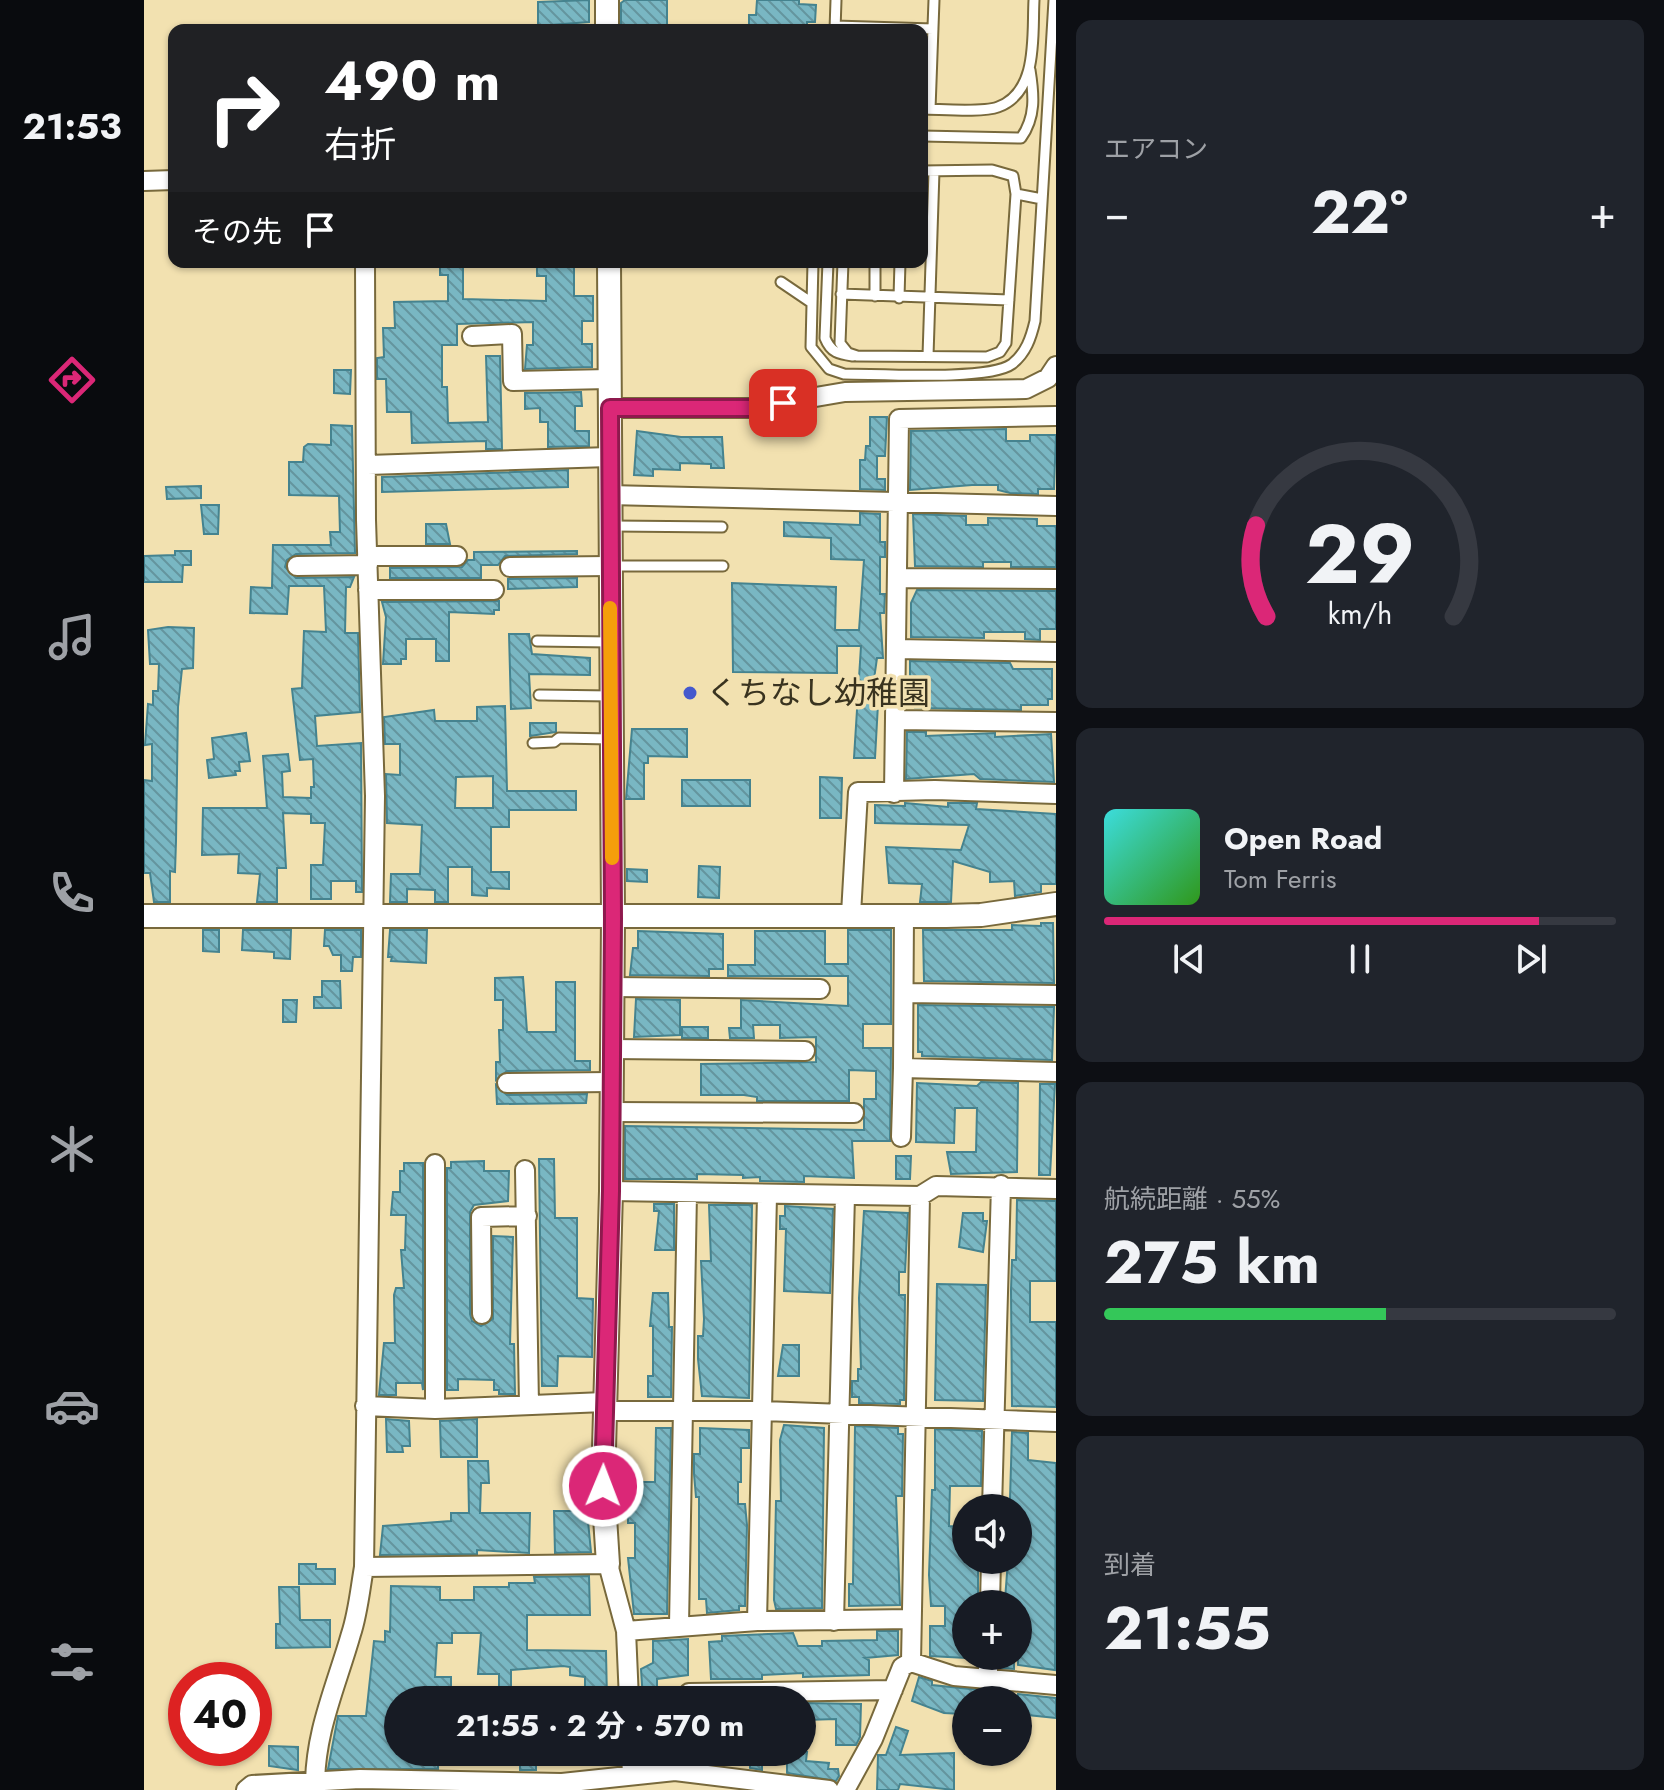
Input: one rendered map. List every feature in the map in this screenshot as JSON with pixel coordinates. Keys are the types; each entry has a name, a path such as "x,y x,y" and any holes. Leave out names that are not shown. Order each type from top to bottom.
{"street":[{"path":"607,0 607,24"},
{"path":"144,181 168,180"},
{"path":"314,1787 324,1713 351,1637 364,1567 375,796 368,590 365,268"},
{"path":"609,268 613,918 611,1191 603,1486 608,1564 626,1631 628,1686"},
{"path":"472,336 512,334 513,381 609,379"},
{"path":"610,408 751,408 845,392 1026,389 1048,378 1056,366"},
{"path":"894,793 899,419 1056,416"},
{"path":"368,465 609,457"},
{"path":"609,495 734,496 897,505 1056,506"},
{"path":"297,566 457,556"},
{"path":"510,567 610,566"},
{"path":"897,578 1056,579"},
{"path":"368,590 494,590"},
{"path":"897,649 1056,652"},
{"path":"896,720 1056,722"},
{"path":"851,914 858,792 935,790 1056,794"},
{"path":"144,916 613,918 981,915 1056,904"},
{"path":"901,1137 904,915"},
{"path":"612,987 820,989"},
{"path":"904,993 1056,995"},
{"path":"611,1049 805,1051"},
{"path":"903,1068 1056,1072"},
{"path":"507,1083 611,1082"},
{"path":"612,1112 854,1113"},
{"path":"435,1164 435,1409"},
{"path":"525,1170 529,1405"},
{"path":"611,1191 767,1196 920,1196 936,1186 1001,1185 1056,1189"},
{"path":"992,1494 1001,1185"},
{"path":"679,1625 687,1193"},
{"path":"834,1621 845,1195"},
{"path":"757,1621 767,1196"},
{"path":"911,1662 920,1196"},
{"path":"482,1314 481,1217 527,1216"},
{"path":"365,1406 435,1409 604,1406 684,1412 763,1411 1056,1422"},
{"path":"364,1567 608,1564"},
{"path":"626,1631 757,1621 911,1619"},
{"path":"845,1790 873,1739 902,1667 911,1662 954,1676 1056,1685"},
{"path":"988,1670 988,1679"},
{"path":"816,1691 893,1690"},
{"path":"632,1766 632,1775"},
{"path":"246,1790 252,1785 314,1787 360,1779 562,1783 689,1771 777,1786 829,1790"}],"lane":[{"path":"835,24 836,0"},
{"path":"928,86 934,0"},
{"path":"928,136 1021,138 1030,126 1034,97 1030,70 1034,0"},
{"path":"813,268 811,347 829,369 844,374 987,373 1010,365 1030,341 1035,321 1054,0"},
{"path":"928,29 933,29"},
{"path":"928,109 997,108 1021,88 1030,70"},
{"path":"828,268 825,338 829,348 838,354 987,357 1000,352 1006,343 1016,194 1013,176 1003,172 928,171"},
{"path":"928,356 934,171"},
{"path":"1016,194 1042,199"},
{"path":"843,268 840,343 848,353 857,356"},
{"path":"875,268 875,296"},
{"path":"899,298 900,268"},
{"path":"781,282 812,303"},
{"path":"841,294 1009,300"},
{"path":"609,526 722,527"},
{"path":"610,566 723,566"},
{"path":"537,641 610,642"},
{"path":"539,695 611,696"},
{"path":"533,743 554,742 559,738 611,739"}],"building":[{"path":"589,0 589,22 538,24 538,2"},
{"path":"625,0 667,0 667,24 621,24 621,3"},
{"path":"757,0 799,0 799,4 816,5 815,22 807,24 749,24 749,15 756,15"},
{"path":"440,268 463,268 463,299 546,301 546,276 537,276 537,268 574,268 574,296 593,296 593,321 582,321 582,344 592,344 592,367 525,369 527,345 533,345 533,322 457,324 457,345 442,345 442,387 447,387 448,423 488,422 486,356 500,356 502,449 486,449 486,441 412,443 411,412 387,412 386,379 377,379 377,358 384,357 383,328 395,328 394,302 448,301 448,275 440,275"},
{"path":"334,370 351,370 350,394 334,393"},
{"path":"581,392 582,406 575,406 575,431 589,431 589,446 548,447 548,422 540,422 540,408 525,409 525,393"},
{"path":"870,417 887,417 885,456 877,456 877,479 885,479 885,490 860,489 860,460 865,460 866,446 870,446"},
{"path":"331,425 352,426 355,553 296,554 287,560 285,567 296,578 354,577 350,587 346,587 345,633 358,633 360,712 315,716 317,746 361,743 362,892 356,892 356,881 331,881 331,899 311,899 311,865 323,865 325,823 311,823 311,814 283,813 286,868 277,868 277,902 257,902 260,874 238,873 239,854 202,855 203,808 267,808 263,756 288,754 290,771 282,772 283,797 311,798 311,787 314,787 313,759 300,760 292,689 302,688 304,631 326,632 324,586 289,586 287,614 250,613 251,587 272,588 273,545 331,545 330,532 340,532 339,496 289,495 289,462 303,462 304,447 308,444 331,445"},
{"path":"1006,429 1006,441 1030,441 1030,435 1056,435 1054,489 1038,489 1038,494 1010,493 998,490 998,485 910,490 911,431"},
{"path":"637,431 681,437 722,437 724,468 711,468 711,464 680,463 680,470 653,469 653,476 634,475"},
{"path":"568,470 568,487 382,492 382,477"},
{"path":"201,486 201,498 167,499 166,487"},
{"path":"201,505 219,505 218,534 204,534"},
{"path":"860,513 880,514 880,542 885,542 885,557 880,557 880,594 885,594 884,613 880,613 883,658 877,658 874,679 874,704 878,704 875,758 854,758 861,646 837,646 837,673 733,672 732,583 836,587 835,630 859,630 864,560 831,559 831,538 784,536 784,522 860,525"},
{"path":"913,514 966,516 966,525 988,525 988,518 1037,519 1037,526 1056,526 1056,567 1011,567 1011,562 983,562 983,567 915,566"},
{"path":"426,524 446,524 450,544 426,544"},
{"path":"175,551 191,551 191,565 183,565 182,582 144,582 144,556 175,555"},
{"path":"577,551 577,554 505,556 498,565 481,565 481,578 390,578 390,568 462,567 468,560 474,560 474,552"},
{"path":"577,578 577,587 508,589 508,579"},
{"path":"917,590 1056,591 1056,629 1040,629 1040,640 1025,639 1025,632 984,632 984,638 911,637 911,603"},
{"path":"499,601 499,610 494,610 494,614 449,612 449,661 436,661 436,639 406,639 406,659 401,659 401,664 383,664 386,617 382,602"},
{"path":"194,628 193,668 182,669 178,707 175,872 170,871 170,902 154,902 150,873 144,873 144,780 152,781 152,744 145,745 148,704 153,705 153,691 158,691 159,664 150,664 148,630"},
{"path":"509,634 529,634 532,654 590,658 590,675 529,674 531,708 511,709"},
{"path":"910,661 1010,663 1013,669 1052,669 1052,699 1048,699 1048,705 1021,705 1021,710 915,708 915,698 910,698"},
{"path":"505,706 507,791 576,791 576,810 509,810 509,827 491,827 491,872 509,872 509,889 487,888 487,896 472,895 472,867 448,867 448,902 435,902 435,890 407,889 407,902 390,902 391,874 420,874 422,825 387,823 386,774 400,775 400,744 385,744 384,717 434,710 435,721 477,721 477,707","holes":["493,776 493,808 455,808 456,777"]},
{"path":"530,723 556,723 556,732 530,736"},
{"path":"632,729 687,729 687,757 648,756 648,763 644,763 644,799 626,799"},
{"path":"907,732 926,732 926,736 995,733 995,737 1051,734 1054,782 980,779 974,774 906,779"},
{"path":"246,733 250,761 239,762 240,771 235,771 236,775 209,778 207,760 214,759 212,738"},
{"path":"820,777 842,778 841,818 820,818"},
{"path":"682,780 750,780 750,806 682,806"},
{"path":"905,803 948,807 948,803 977,803 976,809 1056,814 1056,884 1041,884 1041,892 1015,896 1014,881 990,882 990,872 953,861 951,902 920,902 922,884 889,883 886,847 961,850 969,825 875,823 875,805 905,806"},
{"path":"699,866 720,867 719,898 698,897"},
{"path":"627,869 647,870 647,882 627,881"},
{"path":"1041,923 1053,923 1054,983 924,981 923,930 1012,930 1012,925 1041,926"},
{"path":"203,930 219,930 219,952 203,951"},
{"path":"243,930 291,930 290,959 274,958 274,952 242,950"},
{"path":"325,930 361,930 361,957 353,957 352,971 341,971 341,955 333,955 329,946 324,946"},
{"path":"390,930 427,930 426,963 391,961 392,957 388,957"},
{"path":"848,930 891,930 891,1024 863,1024 863,1048 891,1048 890,1141 852,1141 854,1178 804,1176 804,1182 760,1181 760,1177 743,1178 743,1175 697,1174 697,1179 625,1179 625,1126 864,1130 864,1099 876,1099 876,1071 849,1070 849,1101 757,1101 757,1097 744,1095 701,1095 701,1064 816,1062 816,1037 780,1038 780,1025 753,1025 754,1038 730,1038 729,1028 741,1028 741,1000 848,1006 848,976 728,976 728,965 755,965 755,931 825,931 825,964 848,964"},
{"path":"638,931 723,934 723,969 709,969 709,976 630,975 633,948 638,948"},
{"path":"523,977 527,1032 556,1032 556,982 575,982 575,1061 590,1061 590,1070 507,1071 496,1080 496,1062 500,1062 499,1030 503,1030 503,1000 495,1000 495,978"},
{"path":"322,981 340,981 341,1008 314,1008 314,997 322,997"},
{"path":"636,999 680,1000 680,1035 634,1037"},
{"path":"283,1000 297,1000 296,1022 283,1022"},
{"path":"918,1005 1054,1007 1052,1060 922,1056 922,1052 918,1052"},
{"path":"682,1027 708,1027 708,1038 682,1038"},
{"path":"981,1082 1018,1083 1017,1172 951,1174 947,1152 976,1152 977,1108 955,1108 954,1143 916,1142 917,1083 977,1086"},
{"path":"1040,1084 1055,1084 1050,1175 1039,1175"},
{"path":"496,1085 507,1095 587,1094 586,1103 497,1104"},
{"path":"896,1156 911,1156 910,1179 896,1179"},
{"path":"539,1159 554,1159 555,1218 577,1218 577,1298 593,1299 592,1357 558,1356 557,1386 542,1386"},
{"path":"484,1161 484,1171 509,1171 508,1201 474,1205 470,1212 470,1314 472,1321 481,1326 493,1319 493,1236 513,1237 510,1344 514,1344 515,1394 499,1394 499,1390 494,1390 494,1380 458,1379 458,1390 447,1390 447,1168 451,1168 451,1162"},
{"path":"404,1163 423,1163 423,1390 422,1383 396,1383 396,1395 379,1395 384,1343 395,1343 394,1295 396,1288 404,1288 401,1250 405,1250 406,1215 391,1215 393,1192 400,1192 400,1171 404,1171"},
{"path":"1017,1200 1056,1201 1056,1281 1030,1281 1030,1322 1056,1322 1056,1407 1012,1406 1011,1290 1012,1260 1016,1260"},
{"path":"654,1204 674,1204 674,1250 655,1250 659,1211 654,1211"},
{"path":"709,1205 752,1205 749,1398 702,1396 698,1336 703,1336 704,1319 701,1261 711,1261"},
{"path":"785,1206 833,1209 830,1293 784,1291 786,1229 780,1229 780,1216 785,1216"},
{"path":"864,1211 908,1213 905,1272 899,1272 899,1295 905,1295 904,1400 900,1400 900,1404 859,1403 859,1397 852,1397 852,1381 858,1381 858,1369 861,1369 859,1298"},
{"path":"963,1213 983,1213 983,1221 987,1221 983,1252 959,1247"},
{"path":"937,1284 986,1285 983,1401 935,1400"},
{"path":"653,1293 668,1293 669,1327 672,1327 671,1397 648,1397 648,1376 653,1376 653,1326 650,1326"},
{"path":"783,1345 799,1345 799,1376 778,1376"},
{"path":"386,1419 409,1421 410,1446 402,1446 403,1452 387,1452"},
{"path":"477,1419 477,1457 441,1457 440,1421"},
{"path":"784,1425 824,1428 822,1608 776,1609 774,1600 776,1501 781,1501 780,1440"},
{"path":"855,1426 898,1428 898,1434 903,1434 902,1496 896,1496 900,1605 849,1606 849,1584 853,1584"},
{"path":"656,1428 671,1428 667,1614 634,1614 628,1558 635,1558 635,1523 628,1523 628,1482 655,1482"},
{"path":"700,1428 749,1430 749,1448 741,1448 741,1482 738,1482 738,1504 745,1504 747,1525 745,1606 739,1606 739,1610 707,1613 706,1599 699,1599 699,1497 696,1497 694,1454 700,1454"},
{"path":"935,1429 982,1431 981,1486 950,1486 952,1574 978,1574 978,1590 952,1590 952,1657 930,1656 930,1626 945,1626 945,1606 931,1606 929,1575 932,1490 935,1490"},
{"path":"1012,1432 1028,1433 1028,1460 1056,1463 1055,1670 1032,1667 1032,1590 1006,1590 1007,1574 1032,1574 1032,1494 1010,1494"},
{"path":"468,1461 488,1461 489,1483 481,1483 480,1513 530,1513 529,1553 477,1550 477,1554 380,1555 383,1526 451,1521 451,1513 469,1513"},
{"path":"554,1511 587,1511 591,1552 555,1553"},
{"path":"299,1564 316,1564 316,1569 335,1569 335,1584 299,1584"},
{"path":"589,1576 590,1615 527,1615 527,1650 606,1651 607,1686 585,1686 585,1677 570,1675 570,1667 563,1666 511,1670 511,1686 499,1686 499,1674 478,1674 481,1633 452,1633 452,1643 437,1643 435,1677 451,1677 451,1686 384,1686 384,1766 438,1766 438,1769 328,1769 338,1716 366,1716 374,1641 385,1642 385,1631 390,1632 391,1586 440,1587 440,1600 474,1600 474,1587 535,1583 534,1577"},
{"path":"279,1587 299,1587 300,1620 330,1620 330,1647 276,1648 276,1624 280,1624"},
{"path":"877,1631 898,1631 898,1655 865,1658 869,1660 869,1675 803,1677 803,1673 762,1675 762,1679 711,1679 709,1642 722,1641 722,1636 793,1633 798,1646 822,1646 822,1641 877,1640"},
{"path":"688,1639 688,1675 657,1679 657,1686 642,1686 641,1669 653,1663 653,1641"},
{"path":"919,1677 932,1681 932,1685 952,1687 952,1713 912,1701"},
{"path":"1032,1695 1056,1698 1056,1718 1032,1715"},
{"path":"816,1703 861,1704 860,1737 856,1745 836,1745 836,1719 816,1720"},
{"path":"896,1727 908,1731 900,1755 952,1753 954,1790 900,1784 898,1790 877,1790 878,1755 886,1755"},
{"path":"272,1746 298,1747 298,1770 269,1766 272,1766"},
{"path":"816,1762 829,1763 828,1769 838,1769 839,1776 836,1781 787,1773 787,1766 816,1766"},
{"path":"520,1766 536,1766 536,1770 520,1770"}],"slow traffic":[{"path":"610,608 612,858"}],"place":[{"name":"くちなし幼稚園","path":"690,693"}],"route":[{"path":"603,1486 611,1191 613,918 610,408 751,408 783,403"}]}
